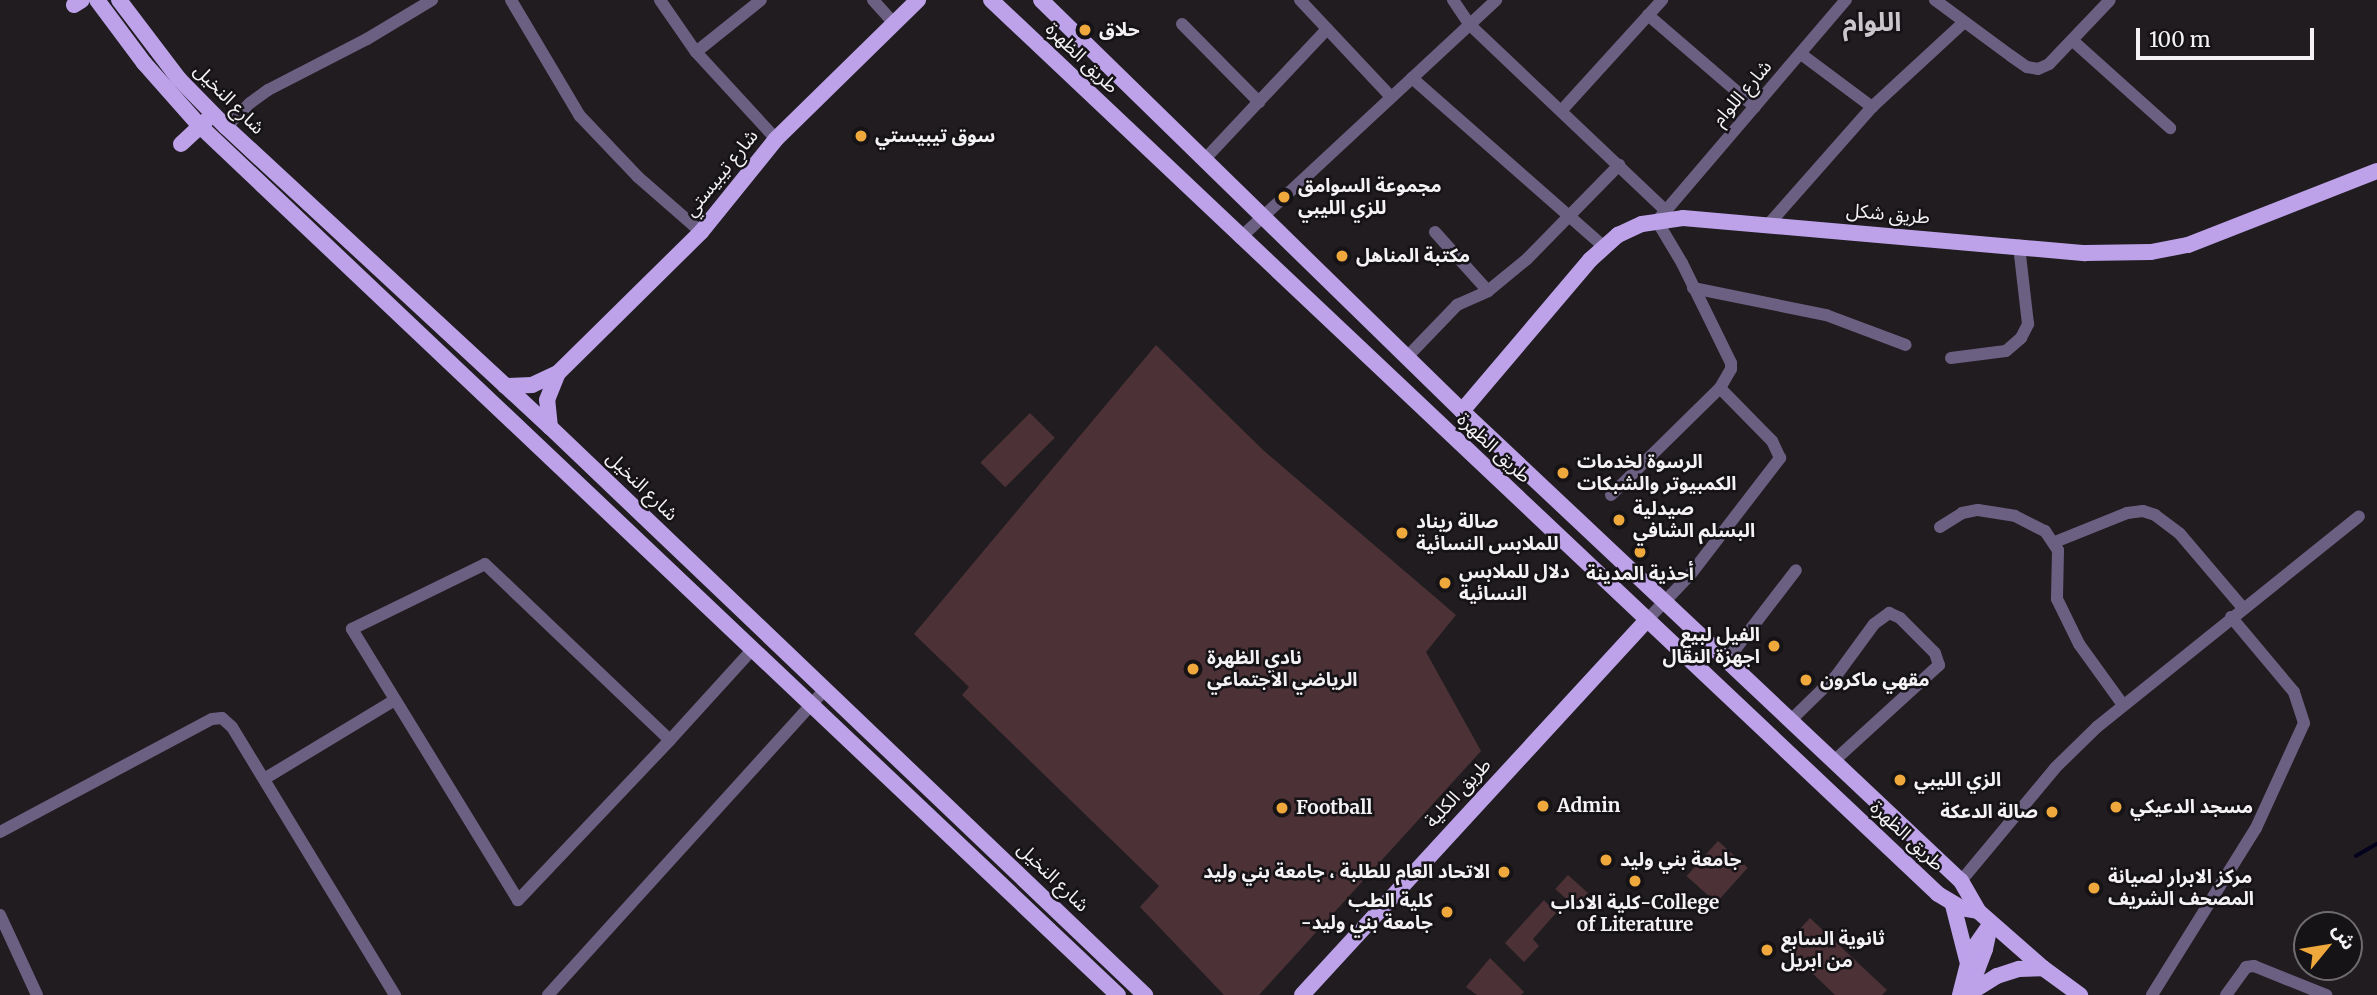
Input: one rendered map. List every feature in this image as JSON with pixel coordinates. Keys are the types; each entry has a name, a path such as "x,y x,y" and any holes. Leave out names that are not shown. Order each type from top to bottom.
{"main road":[{"name":"شارع النخيل","path":"97,0 144,62 200,126 1118,995"},
{"name":"شارع النخيل","path":"119,0 173,72 226,127 446,333 550,426 1145,995"},
{"name":"شارع تيبيستي","path":"558,373 701,232 776,139 918,0"},
{"name":"طريق الظهرة","path":"991,0 1240,238 1938,894 1953,905 1978,911"},
{"name":"طريق الظهرة","path":"1041,0 1462,411 1961,881 1978,911 2043,968 2080,995"},
{"path":"181,144 213,114"},
{"name":"طريق شكل","path":"1462,411 1603,246 1630,229 1661,216 2112,254 2188,245 2377,171"},
{"path":"433,347 446,333"},
{"path":"505,386 532,385 558,373"},
{"path":"550,426 547,400 558,373"},
{"name":"طريق الكلية","path":"1302,995 1647,620"},
{"path":"1953,905 1967,963"},
{"path":"1960,995 1974,944 1991,923"},
{"path":"1967,995 1985,949 1991,923"},
{"path":"1967,995 1997,976 2019,969 2043,968"}],"street":[{"path":"226,127 250,103 268,90 367,39 432,0"},
{"path":"511,0 580,116 638,177 701,232"},
{"path":"660,0 696,52 776,139"},
{"path":"696,52 761,0"},
{"path":"873,0 894,23"},
{"path":"1300,0 1391,97"},
{"path":"1453,0 1470,26 1619,165 1661,216 1731,363 1729,376 1720,388 1611,495"},
{"path":"1240,238 1496,0"},
{"name":"شارع اللوام","path":"1661,216 1846,0"},
{"path":"1935,0 2027,67 2038,69 2049,64 2110,0"},
{"path":"1562,110 1652,6 1755,107"},
{"path":"1769,225 1872,107 1964,22"},
{"path":"1182,24 1259,102"},
{"path":"1204,160 1327,29"},
{"path":"2072,40 2170,128"},
{"path":"1801,54 1872,107"},
{"path":"1412,78 1603,246"},
{"path":"1408,356 1457,305 1488,291 1527,259 1619,165"},
{"path":"1434,232 1488,291"},
{"path":"1951,358 2006,351 2021,338 2028,324 2019,246"},
{"path":"1693,288 1826,315 1906,345"},
{"path":"1647,620 1690,575 1780,458 1772,441 1720,388"},
{"path":"1940,527 1962,513 1978,509 2027,520 2045,531 2056,542 2057,599 2079,644 2123,705"},
{"path":"2056,542 2127,513 2143,511 2155,515 2180,534 2243,608"},
{"path":"1961,881 2055,768 2123,705 2360,516"},
{"path":"670,740 485,564 352,629 518,900 670,740 752,650"},
{"path":"1727,660 1796,570"},
{"path":"1791,720 1836,676 1874,624 1889,613 1900,618 1935,653 1939,664 1834,761"},
{"path":"2152,995 2256,828 2304,723 2294,692 2231,617"},
{"path":"548,995 825,690"},
{"path":"264,779 395,700"},
{"path":"0,832 215,718 222,718 229,723 264,779 395,995"},
{"path":"0,915 37,995"},
{"path":"2226,995 2246,967 2254,966 2326,995"}],"shaded area":[{"name":"نادي الظهرة الرياضي الاجتماعي","path":"1156,345 1263,450 1456,615 1426,652 1481,751 1259,995 1224,995 1140,907 1159,886 962,695 969,687 914,634"},
{"path":"1030,413 1055,438 1005,487 981,462"},
{"path":"1718,841 1748,868 1716,903 1687,876"},
{"path":"1568,875 1588,893 1575,907 1555,889"},
{"path":"1544,900 1556,913 1533,939 1539,946 1524,962 1505,943"},
{"path":"1810,918 1887,990 1882,995 1835,995 1784,946"},
{"path":"1490,958 1524,992 1521,995 1477,995 1466,987"}],"waterway":[{"path":"2356,856 2377,844"}],"place":[{"name":"حلاق","path":"1085,30"},
{"name":"سوق تيبيستي","path":"861,136"},
{"name":"مجموعة السوامق للزي الليبي","path":"1284,197"},
{"name":"مكتبة المناهل","path":"1342,256"},
{"name":"الرسوة لخدمات الكمبيوتر والشبكات","path":"1563,473"},
{"name":"صيدلية البسلم الشافي","path":"1619,520"},
{"name":"صالة ريناد للملابس النسائية","path":"1402,533"},
{"name":"أحذية المدينة","path":"1640,552"},
{"name":"دلال للملابس النسائية","path":"1445,583"},
{"name":"الفيل لبيع اجهزة النقال","path":"1774,646"},
{"name":"نادي الظهرة الرياضي الاجتماعي","path":"1193,669"},
{"name":"مقهي ماكرون","path":"1806,680"},
{"name":"الزي الليبي","path":"1900,780"},
{"name":"Admin","path":"1543,806"},
{"name":"مسجد الدعيكي","path":"2116,807"},
{"name":"Football","path":"1282,808"},
{"name":"صالة الدعكة","path":"2052,812"},
{"name":"جامعة بني وليد","path":"1606,860"},
{"name":"الاتحاد العام للطلبة ، جامعة بني وليد","path":"1504,872"},
{"name":"كلية الاداب-College of Literature","path":"1635,881"},
{"name":"مركز الابرار لصيانة المصحف الشريف","path":"2094,888"},
{"name":"كلية الطب -جامعة بني وليد","path":"1447,912"},
{"name":"ثانوية السابع من ابريل","path":"1767,950"}],"district":[{"name":"اللوام","path":"1872,22"}]}
